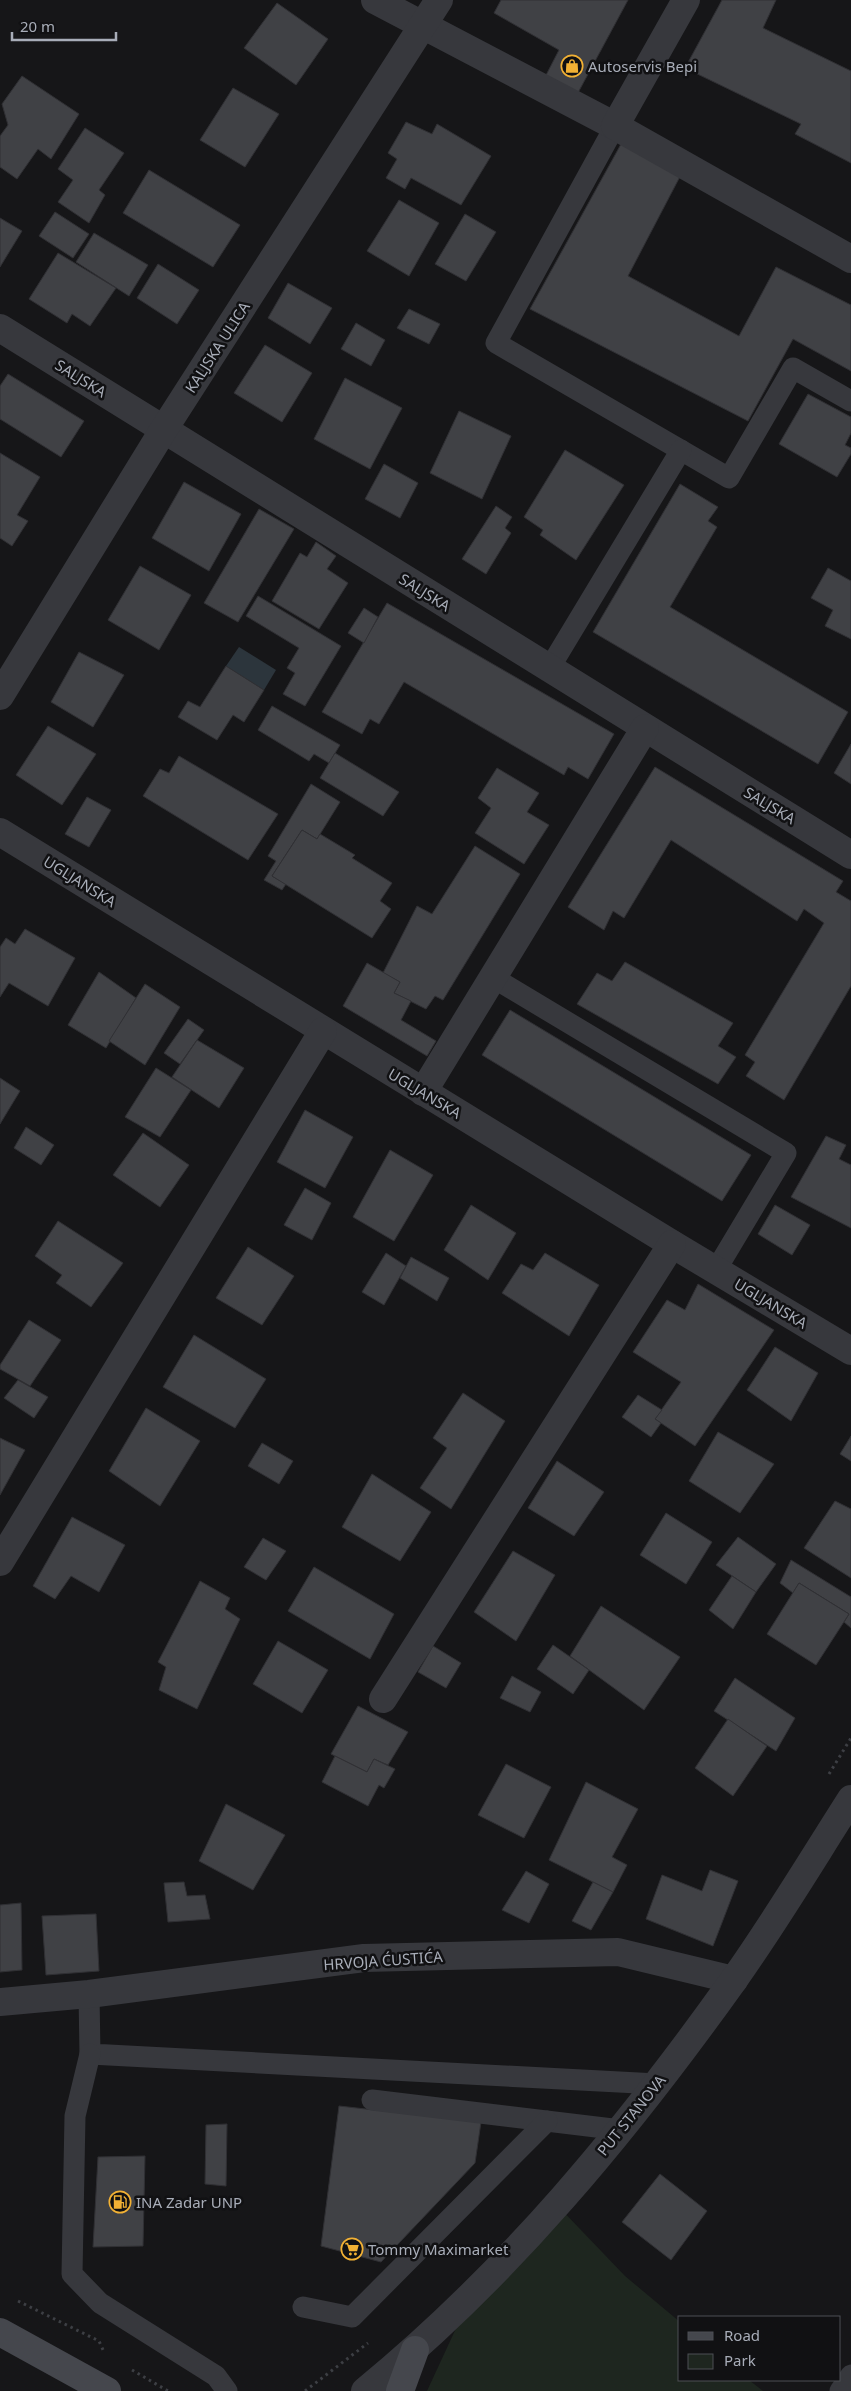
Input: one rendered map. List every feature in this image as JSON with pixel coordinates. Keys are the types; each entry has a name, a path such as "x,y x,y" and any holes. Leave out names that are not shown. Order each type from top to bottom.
{"main road":[{"path":"0,2332 87,2384 107,2391"},
{"path":"400,2391 416,2350"}],"street":[{"path":"375,0 615,126 851,258"},
{"name":"KALJSKA ULICA","path":"0,696 164,429 439,0"},
{"path":"615,126 686,0"},
{"name":"SALJSKA","path":"0,328 851,854"},
{"path":"423,1092 645,728"},
{"name":"UGLJANSKA","path":"0,832 672,1244 851,1351"},
{"path":"0,1562 324,1031"},
{"path":"383,1699 672,1244"},
{"name":"PUT STANOVA","path":"365,2391 416,2350 470,2298 556,2205 621,2130 734,1980 851,1799"},
{"name":"HRVOJA ĆUSTIĆA","path":"0,2002 89,1994 364,1958 618,1952 734,1980"}],"lane":[{"path":"615,126 496,343 729,478 793,368 851,401"},
{"path":"549,669 681,450"},
{"path":"492,977 786,1153 716,1270"},
{"path":"89,1994 90,2054 75,2116 72,2274 100,2303 216,2376 226,2391"},
{"path":"90,2054 657,2084"},
{"path":"372,2100 621,2130"},
{"path":"303,2307 352,2317 547,2121"},
{"path":"840,2391 851,2375"}],"path":[{"path":"18,2301 99,2341 105,2354"},
{"path":"129,2368 168,2391"}],"green space":[{"path":"557,2205 625,2276 678,2320 678,2381 750,2381 763,2391 427,2391 470,2298"}],"shaded area":[{"path":"239,647 276,670 264,690 226,666"}],"building":[{"name":"Autoservis Bepi","path":"501,0 628,0 573,102 543,81 559,50 494,13"},
{"path":"722,0 776,0 763,28 851,71 851,163 795,134 801,124 685,68"},
{"path":"277,3 328,39 296,85 244,48"},
{"path":"22,76 79,114 51,159 38,149 17,179 0,167 0,136 8,125 2,104"},
{"path":"233,88 279,114 245,167 200,140"},
{"path":"406,122 432,134 437,124 491,156 461,205 411,178 405,189 386,178 397,159 388,153"},
{"path":"85,128 124,153 99,190 105,195 89,223 58,202 73,180 58,169"},
{"path":"626,135 685,167 628,276 739,336 776,267 851,305 851,371 793,339 748,421 530,309"},
{"path":"149,170 240,225 213,267 123,213"},
{"path":"399,200 439,223 409,276 367,251"},
{"path":"55,212 89,234 73,258 39,236"},
{"path":"465,214 496,232 466,281 435,264"},
{"path":"0,218 22,231 0,267"},
{"path":"94,233 148,265 129,296 76,262"},
{"path":"58,253 116,288 90,326 72,314 67,323 29,299"},
{"path":"158,264 199,290 177,324 137,298"},
{"path":"288,283 332,308 310,344 268,318"},
{"path":"409,309 440,324 429,344 397,328"},
{"path":"356,323 385,340 371,366 341,349"},
{"path":"265,345 312,373 282,422 234,393"},
{"path":"8,374 84,421 61,457 0,419 0,386"},
{"path":"345,378 402,408 370,469 314,439"},
{"path":"808,394 851,417 851,433 845,445 851,448 851,454 837,477 779,444"},
{"path":"459,411 511,436 482,499 430,473"},
{"path":"565,450 624,485 576,560 540,535 543,530 524,517"},
{"path":"0,453 40,477 17,515 28,521 12,546 0,538"},
{"path":"384,464 418,483 400,518 365,499"},
{"path":"184,482 241,514 209,571 152,538"},
{"path":"680,484 718,507 708,521 717,527 670,607 848,712 818,764 593,632"},
{"path":"496,506 512,517 505,528 511,533 486,574 462,559"},
{"path":"259,509 294,529 238,622 204,603"},
{"path":"316,542 336,556 327,569 348,583 319,629 272,601 300,553 307,557"},
{"path":"140,566 191,595 159,650 108,620"},
{"path":"828,568 851,581 851,639 825,626 833,610 811,598"},
{"path":"258,596 341,646 305,706 283,694 295,673 287,668 299,648 246,616"},
{"path":"387,603 614,734 588,779 568,767 564,775 404,682 379,724 370,719 362,734 322,712"},
{"path":"364,608 378,617 364,643 348,633"},
{"path":"79,652 124,675 93,727 51,702"},
{"path":"226,666 264,690 244,722 233,715 217,740 178,717 188,701 200,707"},
{"path":"272,706 340,745 329,763 314,754 309,761 258,730"},
{"path":"48,726 96,754 62,805 16,775"},
{"path":"851,744 851,784 834,773"},
{"path":"335,753 399,792 383,816 320,778"},
{"path":"179,756 278,814 248,860 143,796 160,769 169,773"},
{"path":"655,767 843,881 836,892 851,901 851,986 784,1100 746,1076 755,1062 745,1055 824,923 804,909 797,921 671,840 624,918 613,911 604,930 568,907"},
{"path":"497,768 539,793 527,812 549,825 524,864 475,833 491,808 478,798"},
{"path":"311,784 340,802 317,839 302,830 272,876 286,884 282,890 264,880 276,861 268,856"},
{"path":"87,797 111,810 89,847 65,834"},
{"path":"302,830 317,839 320,834 355,855 352,858 392,883 380,901 391,909 372,938 272,876"},
{"path":"475,846 520,874 443,1000 435,996 426,1009 394,993 400,982 383,973 417,906 432,914"},
{"path":"25,929 75,958 48,1006 9,983 0,997 0,947 6,938 15,944"},
{"path":"625,962 733,1023 718,1046 736,1057 718,1084 577,1004 597,973 612,981"},
{"path":"367,963 400,982 394,993 411,1001 401,1020 436,1041 427,1056 343,1006"},
{"path":"99,972 136,998 106,1048 68,1025"},
{"path":"145,984 180,1007 145,1065 109,1041"},
{"path":"510,1010 751,1155 722,1201 482,1055"},
{"path":"188,1019 204,1030 180,1064 164,1053"},
{"path":"197,1040 244,1068 219,1108 172,1077"},
{"path":"156,1068 191,1090 160,1137 125,1117"},
{"path":"0,1078 20,1091 0,1124"},
{"path":"305,1110 353,1137 325,1188 277,1162"},
{"path":"26,1127 54,1145 41,1165 14,1148"},
{"path":"143,1133 189,1165 160,1207 113,1175"},
{"path":"826,1136 846,1145 839,1159 851,1165 851,1228 791,1197"},
{"path":"390,1150 433,1175 394,1241 353,1217"},
{"path":"305,1188 331,1203 312,1240 284,1225"},
{"path":"471,1205 516,1233 488,1280 444,1250"},
{"path":"775,1205 810,1225 792,1255 758,1234"},
{"path":"58,1221 123,1263 91,1307 56,1283 62,1275 35,1256"},
{"path":"248,1247 294,1276 262,1325 216,1298"},
{"path":"386,1253 406,1266 384,1305 362,1292"},
{"path":"545,1253 599,1285 569,1336 502,1293 521,1264 533,1270"},
{"path":"411,1257 449,1278 437,1301 400,1278"},
{"path":"698,1284 774,1330 695,1446 655,1419 681,1382 633,1352 667,1300 685,1310"},
{"path":"29,1320 61,1340 30,1386 0,1369 0,1365"},
{"path":"194,1335 266,1379 235,1428 163,1387"},
{"path":"775,1347 818,1373 791,1421 747,1390"},
{"path":"18,1380 48,1397 34,1418 4,1398"},
{"path":"463,1393 505,1421 451,1509 420,1488 447,1448 433,1438"},
{"path":"638,1395 662,1410 655,1419 661,1423 651,1437 622,1417"},
{"path":"146,1408 200,1441 160,1506 109,1471"},
{"path":"718,1432 774,1464 740,1513 689,1481"},
{"path":"851,1436 851,1461 840,1454"},
{"path":"0,1438 25,1450 0,1495"},
{"path":"262,1443 293,1461 279,1484 248,1466"},
{"path":"557,1461 604,1492 574,1536 528,1508"},
{"path":"372,1474 431,1512 400,1561 342,1527"},
{"path":"835,1501 851,1509 851,1578 804,1548"},
{"path":"666,1513 712,1542 686,1584 640,1555"},
{"path":"72,1517 125,1545 99,1592 71,1576 55,1599 33,1586"},
{"path":"738,1537 776,1564 756,1592 716,1565"},
{"path":"263,1538 286,1551 266,1580 244,1567"},
{"path":"513,1551 555,1575 516,1641 474,1612"},
{"path":"791,1560 851,1597 851,1628 844,1622 849,1614 799,1583 793,1593 780,1583"},
{"path":"314,1567 394,1614 370,1659 288,1611"},
{"path":"732,1576 756,1592 733,1629 709,1610"},
{"path":"200,1581 230,1598 225,1609 240,1619 197,1709 159,1690 166,1667 158,1662"},
{"path":"799,1583 849,1614 816,1665 767,1634"},
{"path":"601,1606 680,1657 644,1710 570,1656"},
{"path":"278,1641 328,1670 302,1713 253,1684"},
{"path":"553,1645 589,1670 573,1694 537,1669"},
{"path":"433,1646 461,1663 446,1688 418,1672"},
{"path":"512,1676 541,1692 530,1712 500,1698"},
{"path":"735,1678 795,1718 776,1751 714,1711"},
{"path":"358,1706 408,1732 388,1765 374,1759 367,1772 331,1754"},
{"path":"728,1719 767,1746 733,1796 695,1768"},
{"path":"335,1756 367,1772 374,1759 395,1769 384,1788 379,1785 368,1806 322,1782"},
{"path":"506,1764 551,1787 524,1838 478,1815"},
{"path":"586,1782 638,1809 612,1857 627,1865 613,1892 549,1860"},
{"path":"226,1804 285,1835 253,1890 199,1861"},
{"path":"710,1870 738,1881 713,1946 646,1919 662,1875 702,1891"},
{"path":"526,1871 549,1884 529,1923 502,1910"},
{"path":"184,1882 187,1896 205,1895 210,1919 168,1922 164,1883"},
{"path":"593,1882 613,1892 591,1930 572,1921"},
{"path":"21,1903 22,1970 0,1972 0,1905"},
{"path":"96,1914 99,1971 46,1975 42,1916"},
{"path":"339,2106 481,2122 475,2163 381,2262 321,2246"},
{"path":"227,2124 226,2186 205,2184 206,2125"},
{"name":"INA Zadar UNP","path":"145,2156 143,2246 93,2247 98,2157"},
{"path":"660,2174 707,2211 671,2260 622,2222"}],"place":[{"name":"Autoservis Bepi","path":"572,66"},
{"name":"INA Zadar UNP","path":"120,2202"},
{"name":"Tommy Maximarket","path":"352,2249"}]}
